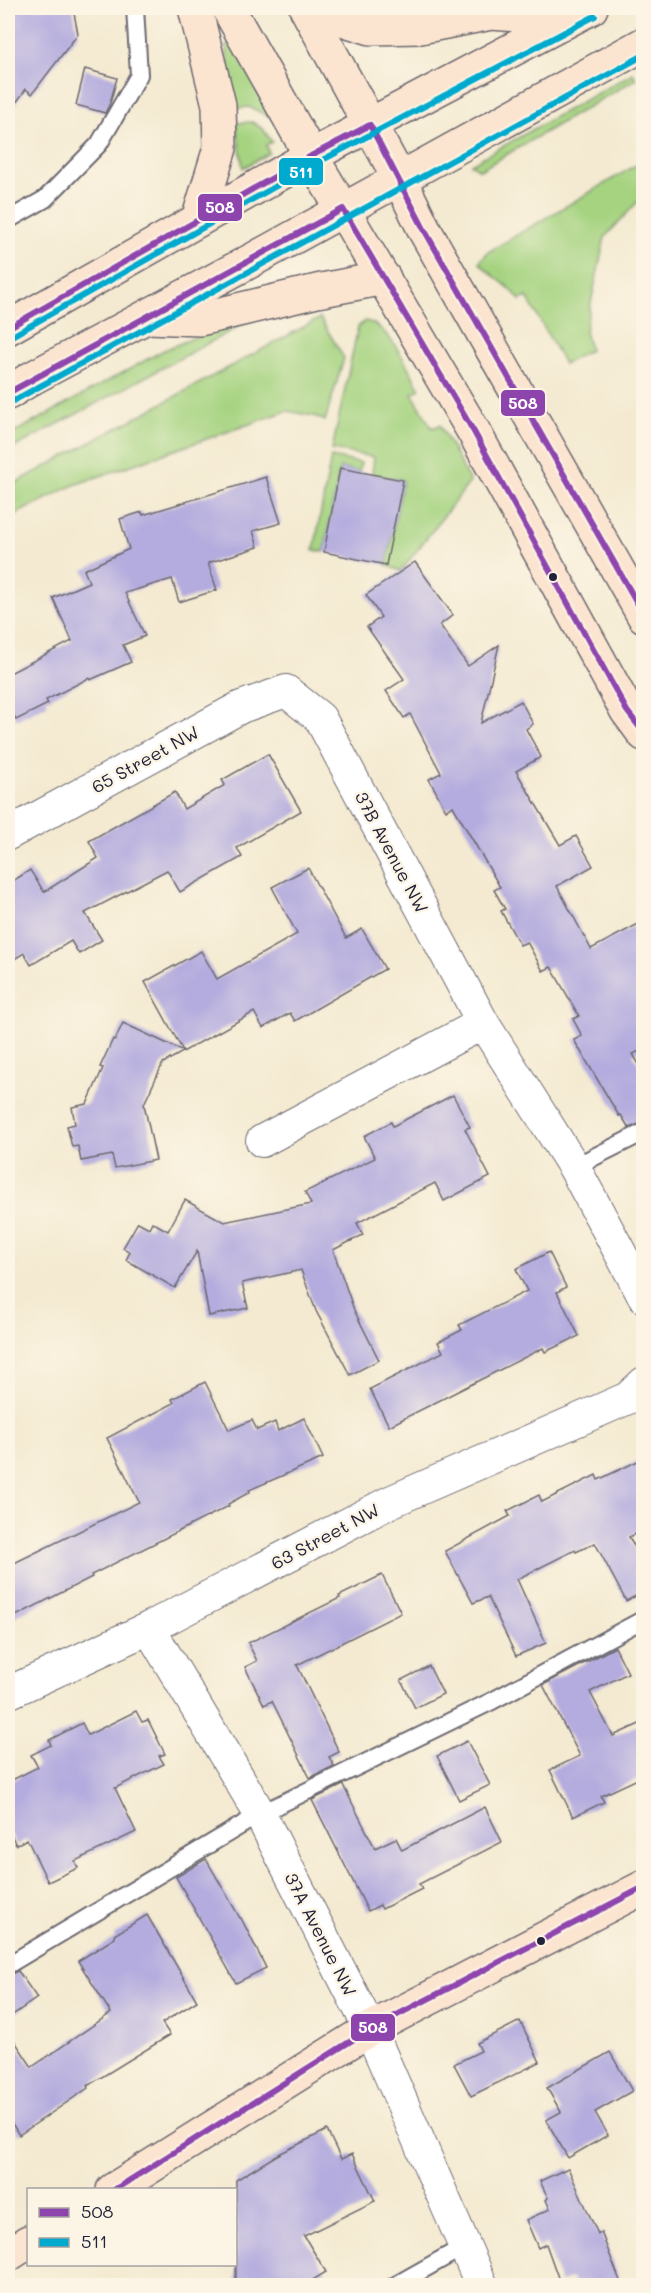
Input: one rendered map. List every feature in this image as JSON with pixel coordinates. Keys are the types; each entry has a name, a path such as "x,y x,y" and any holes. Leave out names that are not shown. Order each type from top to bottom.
{"street":[{"path":"195,8 219,105 220,119 220,148 198,220"},
{"path":"228,8 311,156 474,432 627,711 644,734"},
{"path":"306,8 399,178 425,231 644,616"},
{"path":"319,8 342,19 371,27 420,27 491,13 579,13"},
{"path":"8,328 311,156 579,13"},
{"path":"8,393 644,44"},
{"path":"148,317 200,319 317,291 384,278"},
{"name":"65 Street NW","path":"8,834 241,707 286,691"},
{"name":"37B Avenue NW","path":"286,691 320,718 483,1023 574,1167 644,1297"},
{"path":"262,1142 483,1023"},
{"name":"63 Street NW","path":"8,1693 149,1628 390,1502 628,1398 644,1383"},
{"name":"37A Avenue NW","path":"149,1628 260,1814 370,2030 482,2286"},
{"path":"116,2188 370,2030 644,1887"},
{"path":"8,2255 27,2243"}],"lane":[{"path":"8,220 45,199 99,144 139,75 135,8"},
{"path":"574,1167 644,1132"},
{"path":"8,1965 260,1814 492,1701 644,1619"},
{"path":"394,2286 465,2246"}],"green space":[{"path":"232,44 271,115 268,116 249,107 233,109 226,45"},
{"path":"633,73 636,79 480,170 471,164"},
{"path":"252,122 263,129 272,142 266,145 269,153 243,168 236,123"},
{"path":"643,161 643,196 605,237 585,331 590,350 564,364 527,297 520,300 511,289 479,262 488,252"},
{"path":"320,318 344,358 325,421 314,416 287,411 74,485 8,518 8,487"},
{"path":"253,319 8,451 8,436 164,350"},
{"path":"365,321 382,330 397,349 420,389 412,393 432,428 440,425 470,482 401,571 386,565 403,480 372,474 374,457 332,450 358,327"},
{"path":"331,457 361,463 359,472 340,468 324,552 314,550"}],"building":[{"path":"8,8 73,8 78,34 32,94 26,89 8,114"},
{"path":"85,69 117,78 105,113 76,105"},
{"path":"340,468 403,480 386,565 324,552"},
{"path":"266,477 281,523 253,531 258,547 208,563 217,590 179,602 172,579 125,593 145,636 123,645 131,662 90,680 89,678 46,700 48,704 16,720 8,704 8,674 72,641 53,598 89,582 84,570 129,549 120,519 142,512 143,515"},
{"path":"415,562 453,615 440,625 468,666 499,645 481,723 521,701 533,724 526,729 541,757 516,771 560,845 576,836 593,866 557,886 591,949 644,921 644,1049 633,1054 644,1073 644,1122 629,1128 621,1115 619,1116 574,1040 582,1036 573,1019 579,1016 551,967 543,971 527,942 520,945 501,911 505,909 494,890 500,887 453,806 446,810 429,779 441,773 410,714 404,718 386,691 404,679 367,627 381,617 366,595"},
{"path":"268,754 301,811 237,848 242,857 180,892 167,870 85,913 102,940 79,954 71,941 31,965 24,953 8,963 8,884 30,870 44,892 98,858 89,841 175,792 184,809 225,785 222,780"},
{"path":"308,868 346,938 362,929 385,969 295,1021 290,1013 263,1028 254,1012 163,1063 144,1104 156,1160 115,1168 112,1155 81,1161 78,1146 72,1147 67,1126 75,1124 72,1107 87,1104 103,1068 100,1067 123,1023 183,1051 145,982 201,951 217,979 297,934 272,887"},
{"path":"453,1095 470,1127 465,1129 490,1177 444,1201 435,1183 357,1223 363,1235 333,1250 354,1310 379,1360 350,1375 316,1311 301,1270 242,1283 248,1308 209,1316 197,1251 175,1288 126,1260 130,1252 123,1248 138,1222 149,1228 152,1222 168,1231 185,1200 224,1222 311,1204 305,1192 375,1158 364,1136 391,1122 393,1126"},
{"path":"549,1252 566,1287 557,1292 579,1336 545,1352 543,1348 389,1426 370,1389 443,1352 438,1342 462,1330 459,1325 527,1291 516,1269"},
{"path":"205,1382 229,1430 252,1420 257,1430 275,1422 278,1431 304,1418 323,1458 249,1490 250,1492 228,1504 229,1506 91,1575 92,1577 8,1620 8,1566 139,1502 107,1438 174,1403 172,1399"},
{"path":"644,1458 644,1530 629,1537 644,1563 644,1592 626,1601 595,1543 576,1552 575,1550 517,1579 546,1643 516,1656 488,1597 473,1603 445,1551 510,1516 507,1511 539,1495 542,1502 596,1475 598,1480"},
{"path":"382,1575 401,1613 297,1665 339,1752 329,1757 334,1766 310,1778 272,1701 264,1705 245,1667 257,1661 248,1643"},
{"path":"615,1647 628,1673 590,1692 613,1736 644,1722 644,1776 601,1796 604,1802 573,1817 550,1770 580,1756 543,1685"},
{"path":"429,1666 443,1694 415,1708 401,1680"},
{"path":"136,1711 142,1722 148,1720 165,1754 159,1756 164,1764 115,1788 136,1832 75,1861 78,1868 48,1882 27,1839 16,1845 8,1828 8,1782 38,1767 31,1755 51,1745 49,1740 82,1723 88,1735"},
{"path":"467,1741 490,1785 459,1800 437,1756"},
{"path":"343,1785 375,1848 396,1838 402,1850 485,1807 502,1842 419,1884 422,1889 382,1909 380,1905 368,1911 312,1800"},
{"path":"206,1859 241,1918 266,1968 236,1983 176,1877"},
{"path":"147,1915 197,2001 162,2023 170,2035 87,2086 88,2088 19,2135 8,2117 8,2031 32,2067 111,2013 78,1961"},
{"path":"18,1971 37,1998 8,2018 8,1975"},
{"path":"520,2021 540,2062 471,2096 454,2064 481,2051 477,2043"},
{"path":"610,2052 632,2091 595,2112 608,2135 568,2158 546,2120 561,2112 547,2088"},
{"path":"327,2130 341,2159 352,2154 375,2201 304,2236 326,2272 303,2286 236,2286 236,2180 277,2155"},
{"path":"568,2168 598,2234 601,2232 622,2286 575,2286 572,2278 560,2283 546,2244 538,2248 526,2220 550,2209 546,2200 548,2198 540,2181"}],"transit line":[{"name":"511","path":"12,336 315,164 595,16"},
{"name":"511","path":"13,401 644,55"},
{"name":"508","path":"8,328 311,156 370,125 425,231 644,615"},
{"name":"508","path":"8,393 343,209 474,432 627,711 644,733"},
{"name":"508","path":"117,2188 370,2029 644,1887"}]}
